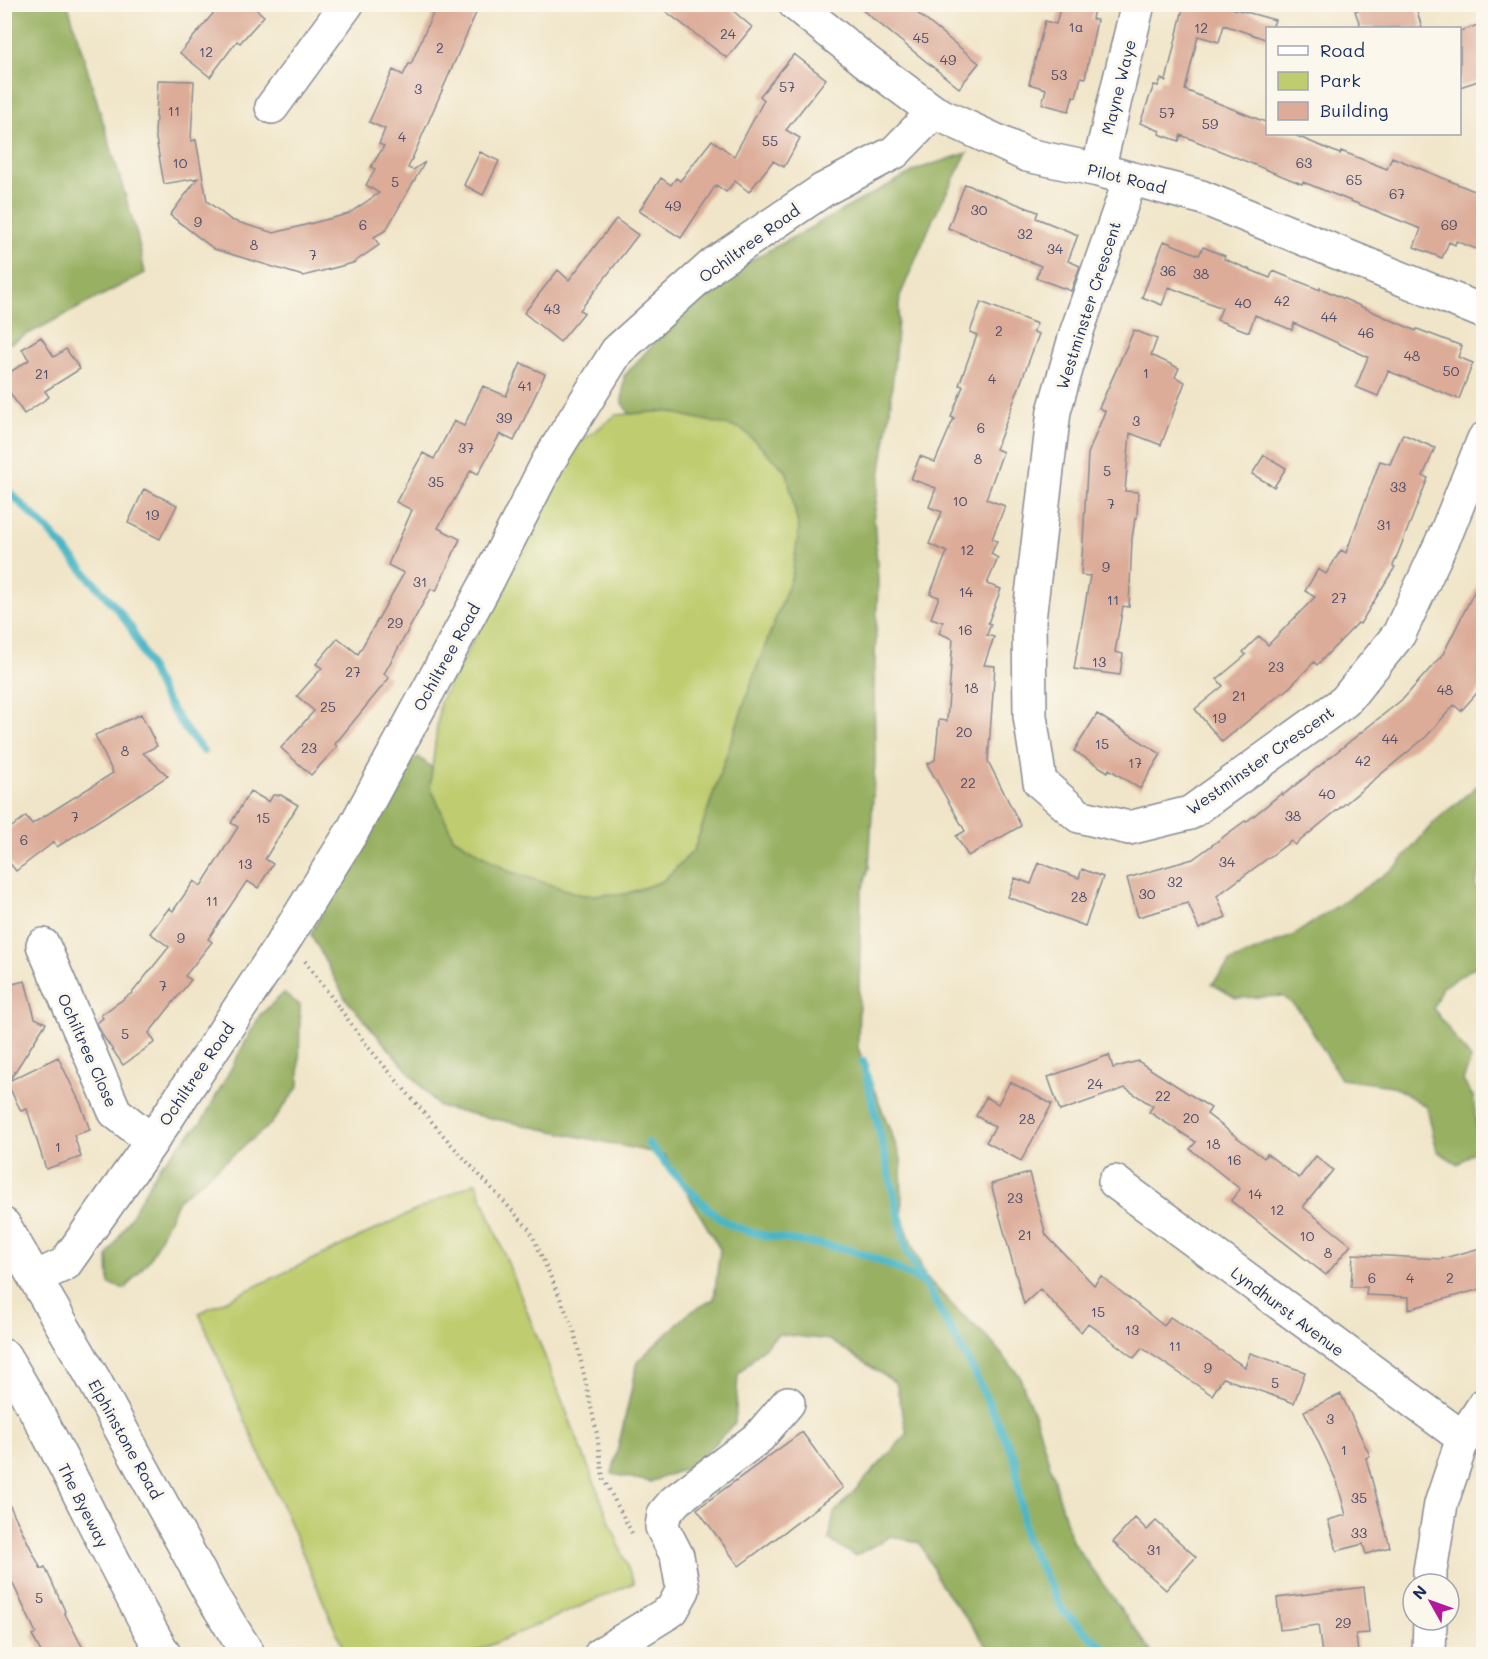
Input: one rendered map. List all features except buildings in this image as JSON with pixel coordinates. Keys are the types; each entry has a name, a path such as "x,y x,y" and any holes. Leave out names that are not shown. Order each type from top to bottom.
{"street":[{"path":"272,107 347,4"},
{"name":"Pilot Road","path":"795,4 868,63 934,112 1027,155 1201,196 1484,312"},
{"name":"Mayne Waye","path":"1098,170 1138,4"},
{"name":"Ochiltree Road","path":"35,1278 65,1264 152,1141 287,936 353,830 487,582 548,462 617,351 714,264 823,190 896,152 934,112"},
{"name":"Westminster Crescent","path":"1130,180 1077,331 1054,411 1029,620 1030,716 1040,782 1079,816 1129,828 1190,813 1345,701 1399,634 1448,531 1484,439"},
{"name":"Ochiltree Close","path":"43,945 115,1112 152,1141"},
{"name":"Lyndhurst Avenue","path":"1115,1182 1463,1438"},
{"name":"Elphinstone Road","path":"4,1224 93,1378 211,1594 248,1654"},
{"name":"The Byeway","path":"4,1356 28,1395 131,1597 164,1654"},
{"path":"601,1654 672,1610 683,1590 677,1557 662,1527 664,1514 675,1501 759,1437 788,1403"},
{"path":"1430,1572 1441,1504 1463,1438 1484,1405"},
{"path":"1429,1654 1430,1632"}],"path":[{"path":"287,936 368,1047 450,1143 531,1230 574,1329 597,1434 603,1478 633,1535"}],"green space":[{"path":"5,4 68,5 137,235 145,273 5,346"},
{"path":"967,153 933,219 900,296 890,411 874,516 878,582 874,684 875,760 869,868 861,894 858,1048 901,1159 902,1215 926,1277 988,1338 1019,1375 1038,1425 1072,1541 1153,1654 993,1654 941,1585 920,1543 891,1536 855,1556 829,1540 834,1513 907,1434 896,1383 830,1340 778,1334 738,1374 735,1423 692,1466 650,1482 612,1474 638,1361 689,1313 714,1299 720,1249 665,1155 439,1107 345,998 311,934 403,763 419,757 432,768 430,786 453,837 508,871 582,895 626,894 663,881 694,850 753,678 792,576 799,530 787,472 742,429 665,411 630,414 622,403 624,376 711,282 918,169"},
{"path":"665,411 742,428 787,472 799,530 792,576 753,678 694,850 663,881 626,894 582,895 508,871 453,837 430,786 440,702 579,443 616,415"},
{"path":"1477,786 1483,789 1483,861 1475,885 1483,897 1483,962 1442,987 1433,1008 1471,1059 1463,1081 1474,1098 1478,1148 1458,1164 1437,1151 1427,1107 1393,1086 1341,1079 1300,1011 1283,996 1236,998 1212,984 1231,961 1292,936 1397,866 1433,823"},
{"path":"284,993 300,1005 299,1086 271,1124 178,1200 150,1259 125,1289 109,1284 108,1256 159,1167 203,1120 260,1015"},
{"path":"476,1182 634,1583 470,1654 346,1654 199,1313"},
{"path":"916,1644 922,1654 871,1654"}],"waterway":[{"path":"4,487 47,529 119,611 131,628 163,696 203,751"},
{"path":"863,1061 907,1251 973,1370 1015,1459 1025,1538 1063,1611 1110,1654"},
{"path":"648,1143 683,1183 721,1219 746,1231 762,1235 863,1254 925,1283"}]}
